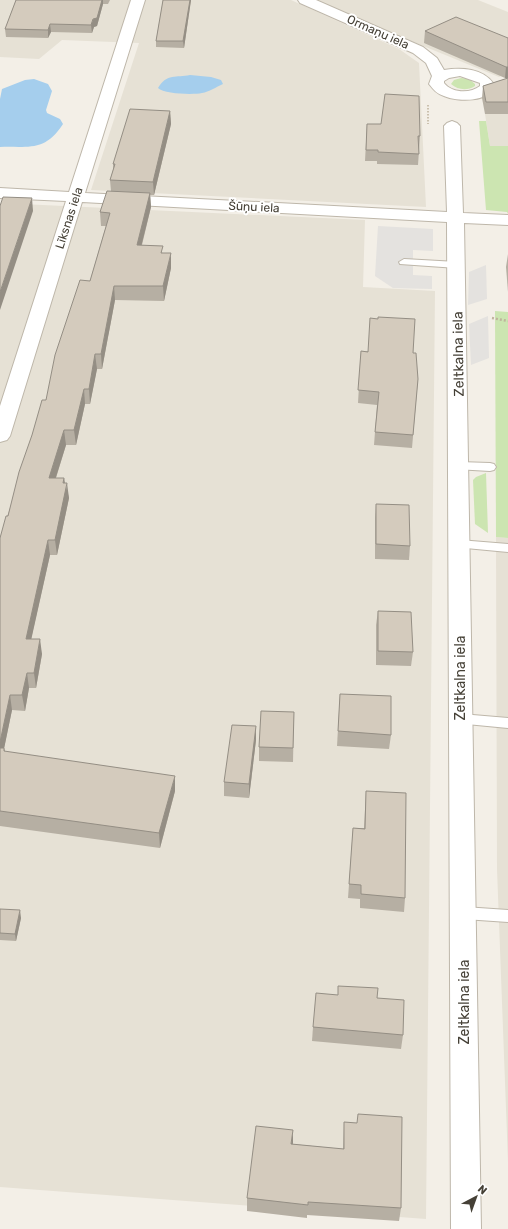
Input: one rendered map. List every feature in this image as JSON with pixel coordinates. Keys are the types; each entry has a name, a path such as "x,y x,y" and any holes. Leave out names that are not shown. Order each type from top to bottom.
{"street":[{"name":"Līksnas iela","path":"0,436 138,0"},
{"name":"Ormaņu iela","path":"305,0 418,50 432,60 449,105"},
{"path":"418,50 432,54 478,85"},
{"path":"449,105 452,72 468,73 478,85"},
{"path":"449,105 465,101 478,85"},
{"path":"449,105 458,95 478,85 502,86"},
{"name":"Zeltkalna iela","path":"449,105 456,217 457,265 460,719 464,913 466,1229"},
{"name":"Šūņu iela","path":"0,193 508,220"}],"lane":[{"path":"404,262 457,265"},
{"path":"459,466 490,468"},
{"path":"459,544 508,548"},
{"path":"460,719 508,723"},
{"path":"464,913 508,916"}],"path":[{"path":"492,318 508,321"}],"shaded area":[{"path":"0,0 291,0 399,49 419,63 426,207 91,190 139,43 62,40 39,59 0,57"},
{"path":"311,0 478,0 508,12 508,73 499,77"},
{"path":"508,99 508,146 490,146 485,114"},
{"path":"0,203 365,220 363,287 435,291 426,1219 0,1187"},
{"path":"378,226 433,229 433,251 413,250 413,275 432,276 432,289 393,288 375,276"},
{"path":"486,265 487,299 468,305 469,272"},
{"path":"488,316 489,358 471,365 469,324"},
{"path":"496,537 508,538 508,1162 497,869"}],"green space":[{"path":"461,78 469,79 475,84 475,86 469,89 463,89 457,88 451,84 454,80"},
{"path":"479,121 486,121 490,146 508,146 508,214 507,212 486,210"},
{"path":"495,311 508,312 508,538 496,537"},
{"path":"486,473 488,533 475,524 473,480 476,477"}],"water":[{"path":"190,75 211,77 221,80 223,84 207,92 198,94 172,93 158,88 161,83 168,78"},
{"path":"34,79 48,84 52,91 46,110 47,113 60,119 63,124 50,139 36,146 0,147 0,99 2,89 25,80"}],"building":[{"path":"16,0 102,0 97,18 93,19 91,25 50,24 48,30 5,29"},
{"path":"163,0 190,0 183,41 156,41"},
{"path":"456,17 508,38 508,67 425,31"},
{"path":"508,78 508,102 486,102 483,86"},
{"path":"385,94 419,96 419,154 366,150 367,124 381,124"},
{"path":"130,109 170,111 153,182 110,180 115,164 113,164"},
{"path":"107,191 150,193 137,245 163,246 161,253 171,253 163,286 114,286 101,354 95,354 89,389 84,389 74,430 64,430 49,478 64,478 63,483 67,483 55,540 48,540 26,639 40,639 34,673 27,673 22,695 10,695 0,742 0,538 6,516 8,516 19,472 42,400 46,400 55,355 80,280 90,281 110,213 100,212"},
{"path":"3,197 32,198 0,292 0,206"},
{"path":"378,317 415,319 413,353 416,353 418,379 413,435 375,432 379,392 358,390 361,351 368,352 370,318 378,319"},
{"path":"376,504 409,505 410,546 376,544"},
{"path":"378,611 411,612 413,652 378,651"},
{"path":"340,694 391,696 391,735 338,731"},
{"path":"261,711 294,712 293,748 259,747"},
{"path":"232,725 256,726 249,784 224,782"},
{"path":"0,748 4,748 4,751 175,776 159,833 0,811"},
{"path":"366,791 406,793 405,898 361,894 361,885 349,884 353,828 365,829"},
{"path":"0,909 20,910 15,934 0,933"},
{"path":"338,986 378,988 377,998 404,1000 403,1035 313,1027 316,993 338,995"},
{"path":"358,1114 402,1117 401,1208 308,1202 308,1205 247,1198 256,1126 293,1130 291,1144 344,1149 344,1122 357,1123"}]}
